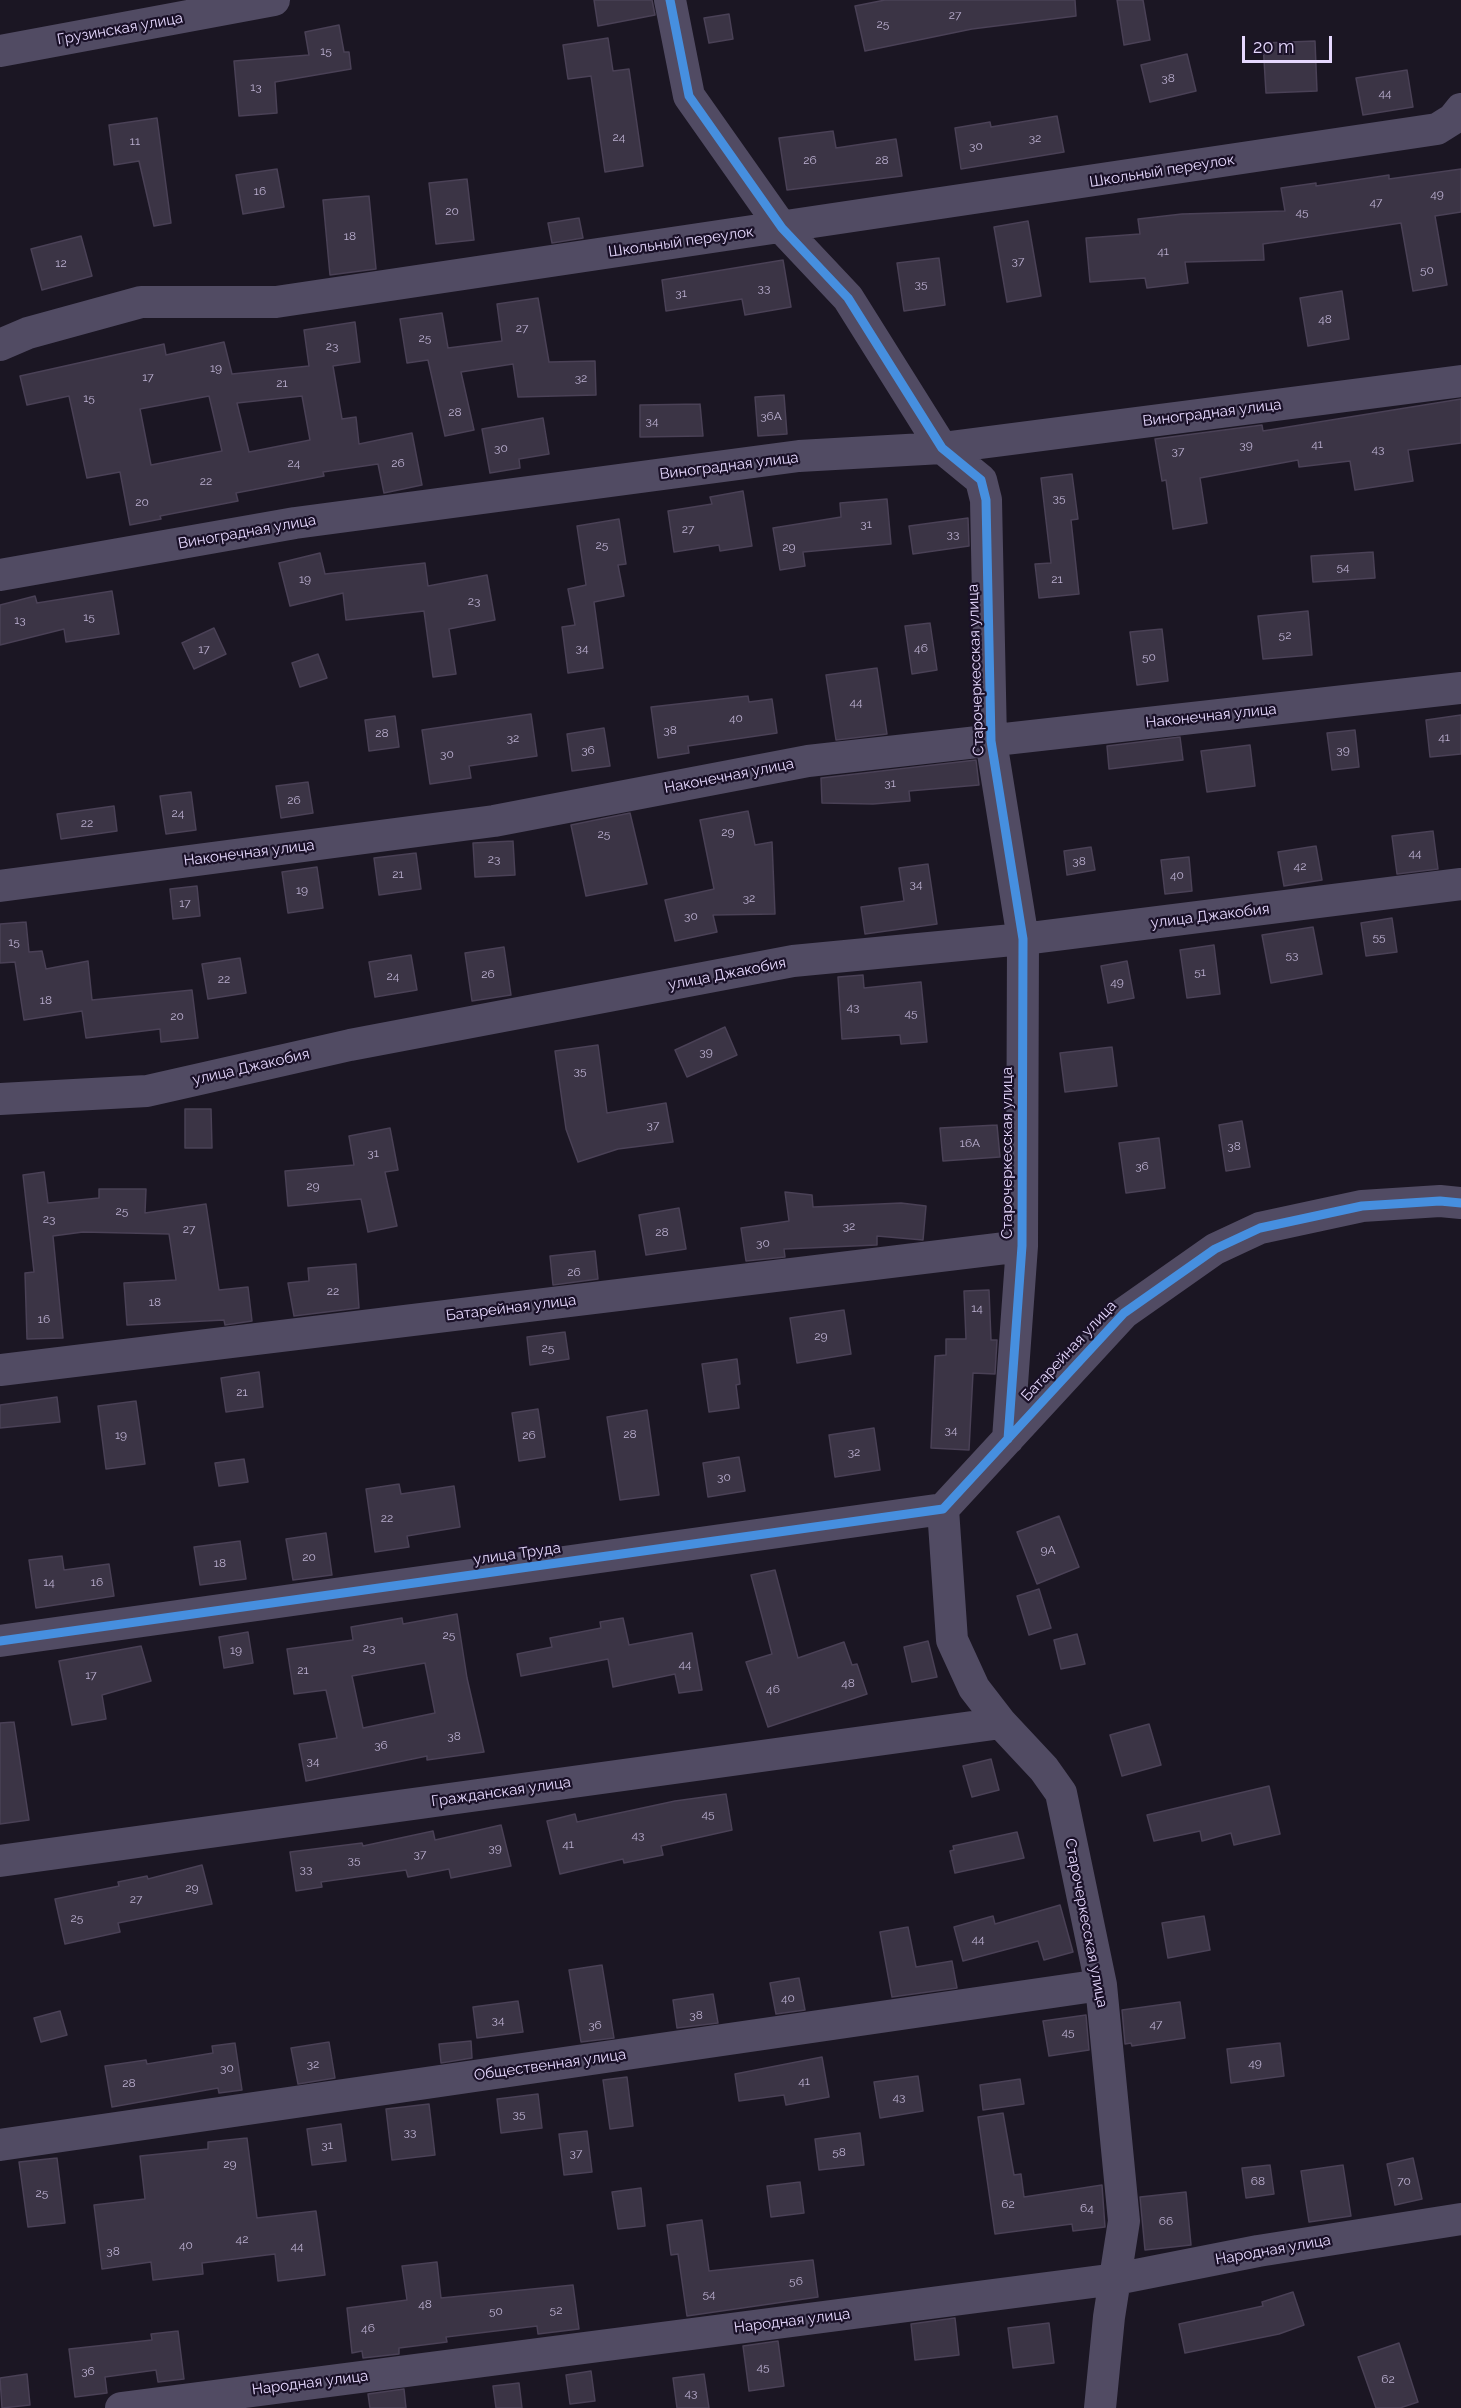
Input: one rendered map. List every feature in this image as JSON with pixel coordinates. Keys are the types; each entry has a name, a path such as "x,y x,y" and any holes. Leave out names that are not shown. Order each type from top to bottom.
{"street":[{"name":"Грузинская улица","path":"0,51 274,0"},
{"name":"Старочеркесская улица","path":"670,0 690,96 782,228 848,298 942,448 981,480 986,500 991,741 1023,939 1022,1246 1008,1439"},
{"name":"Школьный переулок","path":"0,345 28,333 141,302 276,302 1437,129 1453,119 1461,109"},
{"name":"Виноградная улица","path":"0,575 307,521 799,456 942,448 1461,381"},
{"name":"Наконечная улица","path":"0,886 494,821 808,760 1461,688"},
{"name":"улица Джакобия","path":"0,1099 147,1090 350,1045 500,1019 793,961 1023,939 1461,884"},
{"name":"Батарейная улица","path":"1008,1439 1124,1313 1215,1249 1260,1228 1362,1206 1440,1201 1461,1203"},
{"name":"Батарейная улица","path":"0,1370 1022,1246"},
{"path":"943,1509 1008,1439"},
{"name":"Старочеркесская улица","path":"943,1509 952,1640 974,1688 1001,1723 1044,1769 1061,1793 1101,1985 1124,2221 1109,2317 1100,2408"},
{"name":"улица Труда","path":"0,1641 943,1509"},
{"name":"Гражданская улица","path":"0,1861 1001,1723"},
{"name":"Общественная улица","path":"0,2145 1101,1985"},
{"name":"Народная улица","path":"121,2408 1116,2279 1258,2251 1461,2219"}],"building":[{"path":"594,0 652,0 655,15 598,26"},
{"path":"885,0 1075,0 1076,16 972,29 865,51 855,6"},
{"path":"1117,0 1143,0 1150,40 1124,45"},
{"path":"729,14 733,39 709,43 704,18"},
{"path":"339,25 344,52 349,52 351,69 275,82 277,113 239,116 234,61 309,55 305,32"},
{"path":"608,38 613,71 629,69 643,166 605,172 591,76 568,79 563,45"},
{"path":"1315,41 1317,91 1266,93 1263,43"},
{"path":"1187,54 1196,91 1150,102 1141,65"},
{"path":"1407,70 1413,107 1363,115 1356,78"},
{"path":"1057,116 1064,152 961,169 955,128 990,122 991,127"},
{"path":"157,118 171,223 154,226 139,161 114,165 109,125"},
{"path":"833,131 836,148 896,139 902,176 787,190 779,138"},
{"path":"277,169 284,207 243,214 236,175"},
{"path":"1461,169 1461,212 1435,216 1447,285 1413,291 1401,223 1263,244 1264,260 1185,262 1188,283 1147,288 1145,278 1090,282 1086,238 1140,234 1138,219 1182,214 1285,211 1281,188 1316,183 1316,186 1389,175 1389,179"},
{"path":"467,179 474,240 436,244 429,183"},
{"path":"369,196 376,269 330,275 323,200"},
{"path":"579,218 583,238 552,243 548,223"},
{"path":"1028,221 1041,296 1007,302 994,227"},
{"path":"81,236 92,276 42,290 31,249"},
{"path":"939,258 945,305 904,311 897,263"},
{"path":"783,260 791,307 745,315 742,299 666,311 662,280"},
{"path":"1342,291 1349,339 1308,346 1300,298"},
{"path":"538,298 549,362 595,361 596,395 518,397 513,364 461,372 474,430 445,436 428,360 407,363 400,319 442,313 448,348 502,341 497,304"},
{"path":"355,322 360,362 333,366 342,419 356,417 359,444 412,433 422,485 384,493 378,464 323,472 324,476 236,493 238,501 160,516 161,519 130,525 120,472 87,478 69,396 27,405 20,376 164,344 166,355 224,342 232,374 309,366 304,330","holes":["209,396 222,451 151,465 140,409","302,396 310,440 249,452 237,403"]},
{"path":"784,395 787,434 758,436 755,397"},
{"path":"1461,399 1461,443 1408,450 1413,481 1355,490 1350,461 1299,467 1298,460 1200,478 1207,523 1173,529 1166,480 1162,481 1155,439 1262,425 1263,431"},
{"path":"700,404 703,436 640,437 640,405"},
{"path":"543,418 549,454 519,459 520,468 490,473 482,429"},
{"path":"1072,474 1078,519 1071,520 1079,594 1039,598 1035,564 1051,563 1041,478"},
{"path":"743,491 752,546 720,551 719,545 674,552 668,511 712,504 710,497"},
{"path":"887,499 891,544 803,552 805,566 780,570 773,528 841,517 840,503"},
{"path":"968,518 969,546 913,554 909,526"},
{"path":"619,519 626,564 618,565 624,596 594,602 603,668 568,673 562,627 575,625 568,589 586,585 577,526"},
{"path":"1373,552 1375,578 1313,582 1311,556"},
{"path":"320,553 325,574 425,563 428,586 487,575 495,620 449,629 456,674 433,677 424,611 346,620 343,593 290,606 279,563"},
{"path":"112,591 119,634 66,642 64,629 0,645 0,605 35,596 37,603"},
{"path":"1308,611 1312,655 1263,659 1258,616"},
{"path":"930,623 937,670 912,674 905,626"},
{"path":"214,628 226,654 194,669 182,643"},
{"path":"1162,629 1168,681 1137,685 1130,632"},
{"path":"318,654 327,678 300,687 292,663"},
{"path":"877,668 887,734 836,740 826,675"},
{"path":"748,696 749,702 772,699 777,733 688,746 689,753 658,758 651,707"},
{"path":"531,714 537,756 469,766 471,778 430,784 422,730"},
{"path":"1461,715 1461,754 1430,757 1426,720"},
{"path":"395,716 399,747 369,751 365,720"},
{"path":"604,728 610,766 572,771 567,734"},
{"path":"1355,730 1359,767 1332,770 1327,733"},
{"path":"1180,737 1183,760 1109,769 1107,746"},
{"path":"1250,745 1255,786 1207,792 1201,751"},
{"path":"976,760 979,785 909,791 910,801 873,804 822,803 821,778"},
{"path":"308,782 313,813 281,818 276,786"},
{"path":"191,792 196,830 166,834 160,796"},
{"path":"114,806 117,831 61,839 57,814"},
{"path":"748,811 755,845 772,842 775,914 713,915 717,932 675,941 665,900 714,889 700,820"},
{"path":"630,813 647,884 586,896 571,825"},
{"path":"1433,831 1438,869 1397,874 1392,836"},
{"path":"513,841 515,875 475,877 473,843"},
{"path":"1316,846 1322,880 1284,886 1278,852"},
{"path":"1091,847 1095,870 1067,875 1064,851"},
{"path":"416,853 421,889 379,895 374,858"},
{"path":"1189,857 1192,891 1165,894 1161,860"},
{"path":"928,864 937,924 865,934 861,907 904,901 899,868"},
{"path":"317,867 323,908 288,913 282,872"},
{"path":"197,886 200,916 173,919 170,889"},
{"path":"1392,918 1397,952 1366,956 1361,923"},
{"path":"26,922 29,952 42,951 46,969 88,961 92,1000 192,990 198,1038 161,1042 160,1029 86,1038 82,1011 24,1020 15,962 0,963 0,924"},
{"path":"1313,927 1322,974 1271,983 1262,935"},
{"path":"1214,945 1220,994 1187,998 1180,950"},
{"path":"504,947 511,995 472,1001 465,953"},
{"path":"411,955 417,990 375,997 369,962"},
{"path":"240,958 246,993 208,999 202,964"},
{"path":"1127,961 1134,998 1108,1003 1101,966"},
{"path":"863,975 864,988 921,982 927,1042 901,1044 900,1035 842,1039 838,977"},
{"path":"725,1027 737,1055 687,1077 675,1050"},
{"path":"598,1045 607,1113 666,1103 673,1142 618,1149 578,1162 566,1129 555,1051"},
{"path":"1112,1047 1117,1086 1065,1092 1060,1053"},
{"path":"185,1109 211,1109 212,1148 185,1148"},
{"path":"1242,1121 1250,1167 1226,1171 1219,1125"},
{"path":"997,1125 1000,1157 943,1161 940,1128"},
{"path":"390,1128 398,1170 385,1172 397,1226 368,1232 361,1199 288,1206 285,1171 354,1165 349,1136"},
{"path":"1159,1138 1165,1188 1126,1193 1119,1143"},
{"path":"44,1172 48,1203 99,1198 99,1189 146,1189 145,1213 206,1204 219,1290 248,1287 252,1321 225,1325 224,1320 127,1325 124,1283 176,1280 169,1234 83,1232 53,1236 63,1338 27,1339 25,1273 34,1272 23,1175"},
{"path":"785,1192 812,1195 813,1207 901,1203 926,1206 923,1240 877,1236 877,1245 784,1249 785,1257 746,1261 741,1228 789,1221"},
{"path":"679,1208 686,1249 646,1255 639,1215"},
{"path":"595,1251 598,1279 553,1285 550,1256"},
{"path":"356,1264 359,1308 294,1316 288,1283 309,1281 308,1268"},
{"path":"989,1290 991,1340 997,1340 995,1374 973,1373 969,1450 931,1448 935,1356 946,1355 946,1339 966,1339 964,1291"},
{"path":"844,1310 851,1354 797,1363 790,1318"},
{"path":"565,1332 569,1359 530,1365 527,1337"},
{"path":"737,1359 740,1384 736,1385 739,1408 709,1412 702,1364"},
{"path":"259,1372 263,1407 226,1412 221,1378"},
{"path":"57,1397 60,1422 0,1428 0,1405"},
{"path":"136,1401 145,1464 106,1469 98,1406"},
{"path":"538,1409 545,1457 519,1461 512,1413"},
{"path":"647,1410 659,1495 620,1500 607,1417"},
{"path":"874,1428 880,1470 835,1477 829,1435"},
{"path":"739,1457 745,1491 708,1497 703,1463"},
{"path":"244,1459 248,1482 219,1486 215,1463"},
{"path":"399,1484 401,1494 454,1486 460,1527 407,1536 409,1547 375,1552 366,1489"},
{"path":"1059,1516 1079,1567 1037,1584 1017,1532"},
{"path":"326,1533 332,1575 293,1580 286,1539"},
{"path":"240,1541 246,1579 200,1585 194,1547"},
{"path":"62,1556 64,1570 109,1564 114,1596 36,1608 29,1560"},
{"path":"775,1570 798,1658 844,1642 852,1665 857,1664 867,1694 768,1727 746,1662 772,1654 751,1575"},
{"path":"1039,1589 1051,1628 1029,1635 1017,1596"},
{"path":"457,1614 467,1678 484,1752 427,1760 427,1756 306,1781 299,1744 337,1738 326,1690 294,1694 287,1649 353,1640 351,1627 402,1618 403,1624","holes":["425,1663 435,1713 363,1728 352,1676"]},
{"path":"623,1618 629,1645 692,1633 702,1690 679,1693 675,1674 613,1687 608,1659 521,1676 517,1654 552,1647 550,1638 601,1628 600,1622"},
{"path":"248,1632 253,1663 224,1668 219,1637"},
{"path":"1077,1634 1085,1664 1061,1669 1054,1640"},
{"path":"928,1641 937,1677 912,1682 904,1647"},
{"path":"141,1646 151,1681 102,1695 106,1719 72,1725 59,1661"},
{"path":"14,1722 29,1820 0,1824 0,1723"},
{"path":"1149,1724 1161,1765 1122,1776 1110,1735"},
{"path":"991,1759 999,1790 972,1797 963,1766"},
{"path":"1269,1786 1280,1834 1234,1845 1231,1833 1202,1841 1200,1831 1154,1841 1147,1815"},
{"path":"726,1794 732,1830 661,1846 663,1855 624,1863 623,1859 560,1874 547,1821 575,1814 577,1822 675,1801"},
{"path":"501,1825 511,1866 451,1878 449,1869 408,1877 406,1870 321,1882 322,1887 296,1891 290,1852 362,1843 363,1846 433,1831 435,1840"},
{"path":"1017,1832 1024,1858 955,1873 950,1851 954,1850 953,1846"},
{"path":"202,1865 212,1904 118,1923 120,1932 65,1944 55,1899 119,1886 118,1882 147,1876 148,1879"},
{"path":"1060,1905 1073,1952 1044,1960 1038,1941 963,1961 954,1927 993,1916 995,1924"},
{"path":"1204,1916 1210,1950 1168,1958 1162,1923"},
{"path":"908,1927 916,1967 952,1961 957,1988 892,1997 880,1932"},
{"path":"602,1965 614,2038 581,2042 569,1970"},
{"path":"799,1978 805,2010 776,2014 770,1983"},
{"path":"713,1994 718,2023 677,2028 673,2000"},
{"path":"518,2001 523,2032 477,2038 473,2007"},
{"path":"1180,2002 1185,2038 1132,2046 1131,2043 1125,2044 1122,2010"},
{"path":"60,2011 67,2035 41,2042 34,2018"},
{"path":"1086,2015 1089,2050 1049,2056 1043,2021"},
{"path":"471,2041 472,2058 441,2063 439,2044"},
{"path":"329,2042 335,2078 298,2084 291,2048"},
{"path":"235,2043 242,2090 219,2093 218,2088 112,2107 105,2066 146,2060 147,2064 213,2053 212,2046"},
{"path":"1280,2043 1284,2076 1231,2083 1227,2049"},
{"path":"822,2057 829,2097 786,2105 784,2095 739,2101 735,2074"},
{"path":"918,2076 923,2111 880,2118 874,2082"},
{"path":"627,2077 633,2126 610,2129 603,2080"},
{"path":"1020,2079 1024,2104 983,2110 980,2085"},
{"path":"538,2094 542,2128 501,2133 497,2099"},
{"path":"429,2104 435,2155 392,2160 386,2109"},
{"path":"1003,2113 1014,2175 1021,2174 1024,2197 1102,2185 1105,2227 1073,2231 1072,2224 995,2234 978,2117"},
{"path":"341,2124 346,2161 312,2165 307,2129"},
{"path":"587,2131 592,2172 564,2175 559,2134"},
{"path":"860,2133 864,2165 819,2170 815,2139"},
{"path":"247,2138 257,2218 316,2211 325,2275 278,2281 275,2254 202,2263 203,2274 153,2280 151,2262 102,2269 94,2205 145,2199 140,2156 208,2149 208,2142"},
{"path":"57,2158 65,2223 28,2227 19,2162"},
{"path":"1413,2158 1422,2199 1395,2205 1387,2164"},
{"path":"1270,2165 1274,2194 1246,2198 1242,2168"},
{"path":"1343,2165 1351,2216 1309,2222 1301,2171"},
{"path":"800,2182 804,2213 771,2217 767,2186"},
{"path":"641,2188 645,2226 618,2229 612,2192"},
{"path":"1186,2192 1191,2245 1145,2250 1140,2197"},
{"path":"702,2220 709,2271 813,2260 818,2297 687,2316 678,2254 671,2255 667,2225"},
{"path":"437,2262 441,2298 573,2285 579,2329 538,2334 537,2326 446,2337 447,2342 399,2348 399,2354 363,2358 362,2351 352,2353 347,2308 407,2300 402,2266"},
{"path":"1293,2292 1304,2325 1279,2334 1185,2353 1179,2324 1263,2306 1262,2302"},
{"path":"955,2318 959,2355 915,2360 911,2324"},
{"path":"1049,2323 1054,2363 1013,2368 1008,2328"},
{"path":"178,2331 184,2379 158,2382 156,2370 105,2377 107,2393 75,2397 69,2349 152,2340 151,2334"},
{"path":"778,2341 784,2386 749,2391 743,2346"},
{"path":"1399,2343 1418,2402 1400,2408 1376,2408 1358,2357"},
{"path":"591,2371 595,2401 570,2404 566,2375"},
{"path":"27,2374 30,2405 2,2408 0,2378"},
{"path":"704,2374 709,2408 677,2408 673,2378"},
{"path":"519,2383 522,2408 496,2408 493,2386"},
{"path":"404,2389 406,2408 370,2408 368,2394"}],"cycle path":[{"path":"670,0 689,96 782,228 848,298 942,448 981,480 986,500 991,741 1023,939 1022,1246 1008,1439"},
{"path":"0,1641 943,1509 1124,1313 1215,1249 1260,1228 1362,1206 1440,1201 1461,1203"}]}
